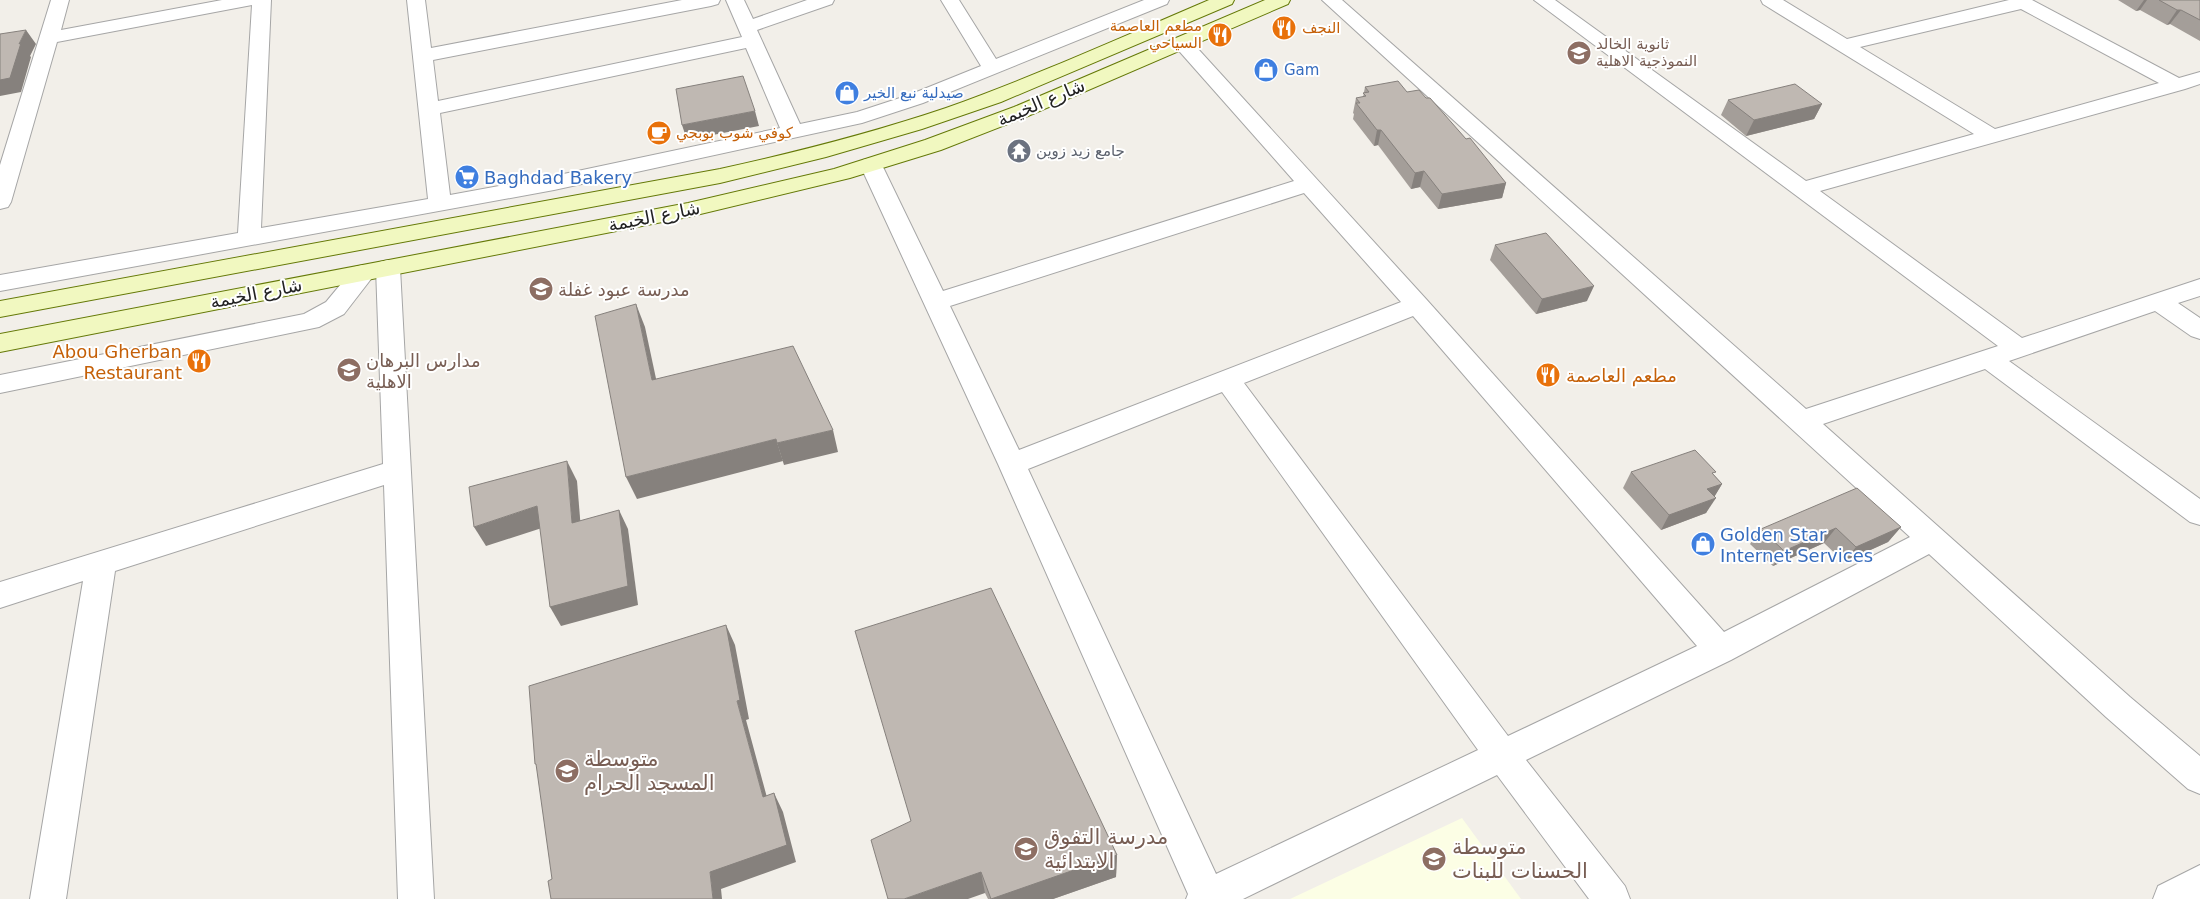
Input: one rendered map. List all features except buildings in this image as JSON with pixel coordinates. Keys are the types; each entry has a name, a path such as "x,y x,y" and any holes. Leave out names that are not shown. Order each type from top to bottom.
{"street":[{"path":"0,202 60,0"},
{"path":"49,38 252,0"},
{"path":"249,238 262,0"},
{"path":"416,0 440,202"},
{"path":"422,56 710,0"},
{"path":"735,0 793,133"},
{"path":"429,109 749,34 825,0"},
{"path":"950,0 992,68"},
{"path":"0,283 440,202 554,183 793,133 871,114 916,99 992,68 1134,5 1160,0"},
{"name":"شارع الخيمة","path":"0,309 720,176 833,150 992,98 1225,0"},
{"name":"شارع الخيمة","path":"0,343 786,189 932,146 1012,115 1281,0"},
{"path":"1331,0 2200,778"},
{"path":"1543,0 2019,348"},
{"path":"1770,0 1992,136"},
{"path":"1844,45 2021,2 2178,84"},
{"path":"1182,43 1417,305 1720,650"},
{"path":"1802,189 2200,78"},
{"path":"0,124 25,119"},
{"path":"871,165 1012,464 1206,898 1720,650 1932,539"},
{"path":"554,183 555,206"},
{"path":"935,302 1309,184"},
{"path":"266,292 254,287 253,282 256,277 270,267 300,253"},
{"path":"0,384 310,321 335,308 375,270"},
{"path":"375,270 397,470 416,899"},
{"path":"1802,421 2200,287"},
{"path":"2157,301 2200,330"},
{"path":"34,303 57,308 63,311 64,316 54,328 34,336"},
{"path":"1012,464 1417,305"},
{"path":"1988,358 2200,514"},
{"path":"1227,379 1502,755 1612,899"},
{"path":"0,595 397,470"},
{"path":"48,899 101,563"},
{"path":"2171,899 2200,883"}],"shaded area":[{"name":"متوسطة الحسنات للبنات","path":"1462,818 1521,899 1290,899"}],"place":[{"name":"النجف","path":"1284,28"},
{"name":"مطعم العاصمة السياحي","path":"1220,35"},
{"name":"ثانوية الخالد النموذجية الاهلية","path":"1579,53"},
{"name":"Gam","path":"1266,70"},
{"name":"صيدلية نبع الخير","path":"847,93"},
{"name":"كوفي شوب بوبجي","path":"659,133"},
{"name":"جامع زيد زوين","path":"1019,151"},
{"name":"Baghdad Bakery","path":"467,177"},
{"name":"مدرسة عبود غفلة","path":"541,289"},
{"name":"Abou Gherban Restaurant","path":"199,361"},
{"name":"مدارس البرهان الاهلية","path":"349,370"},
{"name":"مطعم العاصمة","path":"1548,375"},
{"name":"Golden Star Internet Services","path":"1703,544"},
{"name":"متوسطة المسجد الحرام","path":"567,771"},
{"name":"مدرسة التفوق الابتدائية","path":"1026,849"},
{"name":"متوسطة الحسنات للبنات","path":"1434,859"}]}
